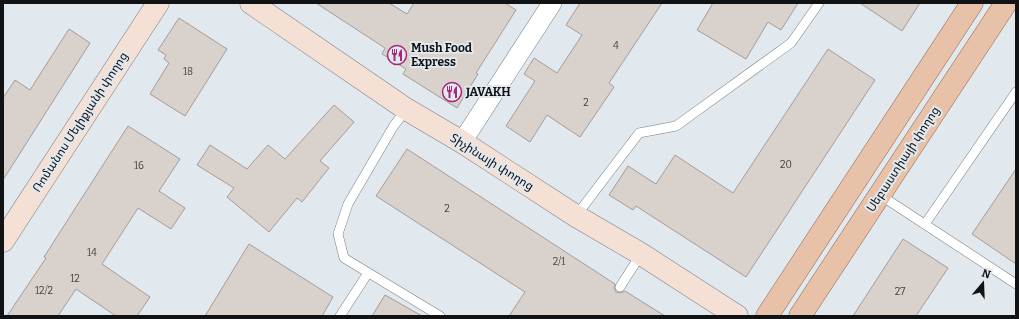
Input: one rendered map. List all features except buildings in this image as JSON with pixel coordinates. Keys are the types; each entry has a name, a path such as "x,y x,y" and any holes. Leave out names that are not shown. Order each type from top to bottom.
{"main road":[{"name":"Ռոմանոս Մելիքյանի փողոց","path":"3,241 158,3"},
{"name":"Տիչինայի փողոց","path":"250,3 406,109 462,142 576,216 641,254 737,316"},
{"path":"767,316 972,3"},
{"name":"Սեբաստիայի փողոց","path":"800,316 1006,3"}],"street":[{"path":"462,142 552,3"}],"lane":[{"path":"576,216 639,133 676,126 791,43 819,3"},
{"path":"925,224 1016,92"},
{"path":"406,109 393,127 348,204 338,234 344,258 440,316"},
{"path":"880,194 1016,284"},
{"path":"620,287 641,254"},
{"path":"340,316 368,273"}],"place":[{"name":"Mush Food Express","path":"397,55"},
{"name":"JAVAKH","path":"452,92"}]}
